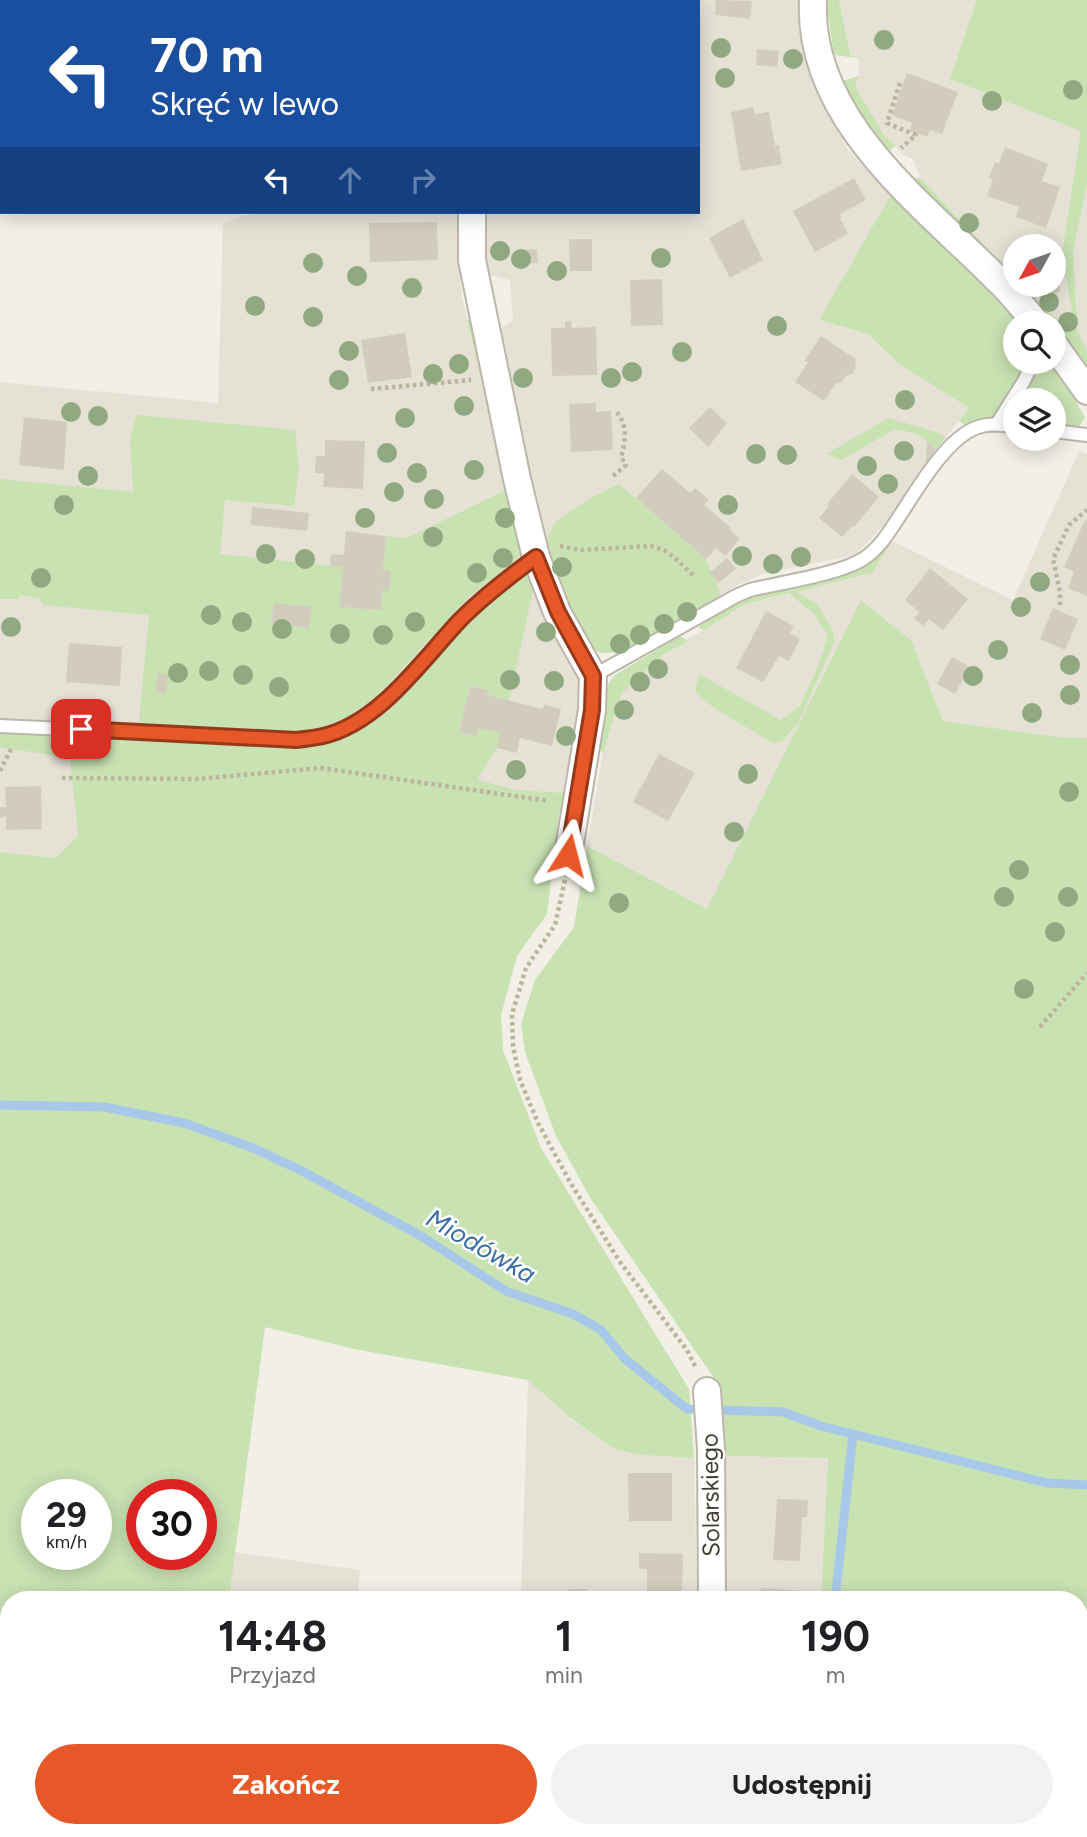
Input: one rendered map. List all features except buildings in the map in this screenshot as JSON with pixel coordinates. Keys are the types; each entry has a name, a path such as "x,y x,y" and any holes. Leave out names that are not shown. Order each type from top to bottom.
{"street":[{"path":"813,0 817,42 836,96 849,121 888,170 1026,311"},
{"path":"472,214 472,260 533,545 558,612 593,676 592,710 568,855"},
{"path":"1066,362 1087,391"},
{"name":"Solarskiego","path":"707,1391 711,1449 712,1591"}],"lane":[{"path":"997,424 1026,374"},
{"path":"593,676 736,596 750,590 845,567 864,559 884,539 929,473 954,442 975,428 1003,425"},
{"path":"1066,432 1087,435"},
{"path":"0,726 296,740 325,736 361,719 400,686 463,618 499,585 533,545"}],"path":[{"path":"898,150 916,135 887,123 900,83"},
{"path":"371,389 496,379"},
{"path":"612,476 626,465 621,457 626,437 615,410"},
{"path":"1060,604 1053,559 1069,525 1087,510"},
{"path":"533,545 545,542 580,550 652,546 664,550 695,577"},
{"path":"62,778 196,779 320,768 512,797 557,802 578,797"},
{"path":"568,855 563,898 555,925 526,968 512,1014 513,1046 520,1080 538,1123 570,1182 620,1262 687,1350 707,1391"},
{"path":"1040,1027 1087,973"}],"shaded area":[{"path":"700,0 799,0 799,24 805,35 804,47 824,103 846,147 890,196 820,320 868,334 899,364 969,408 922,468 885,524 855,555 762,574 638,643 609,653 597,652 543,547 546,538 501,328 513,320 510,280 489,275 485,250 487,214 700,214"},
{"path":"839,0 977,0 950,79 1087,91 1087,352 1066,330 1066,311 1048,311 1036,298 1066,298 1066,234 1003,234 1003,264 920,178 913,159 903,155 882,132 854,86 859,76 858,58 850,55"},
{"path":"250,214 460,214 457,230 462,297 533,589 585,685 581,740 559,813 74,788 78,835 56,858 0,852 0,382 218,403 223,223"},
{"path":"1079,451 1087,454 1087,738 1058,737 943,721 911,640 862,600 707,909 587,846 603,753 621,694 664,654 743,605 872,573 892,541 1013,600"},
{"path":"528,1380 569,1418 614,1449 641,1455 694,1458 697,1591 521,1591"},
{"path":"720,1456 828,1458 821,1591 723,1591"},
{"path":"234,1552 360,1570 358,1591 230,1591"}],"green space":[{"path":"826,0 839,0 850,55 858,58 834,55"},
{"path":"977,0 1087,0 1087,184 1073,252 1078,319 1074,322 1066,277 1065,234 1081,131 950,79"},
{"path":"859,76 855,86 882,132 895,146 887,153 855,108 842,81"},
{"path":"920,178 1001,262 998,265 909,179"},
{"path":"890,187 1011,311 1003,311 1003,374 1060,374 1085,417 1080,425 1066,427 1066,388 1003,388 1003,420 966,426 959,421 969,408 899,364 868,334 819,320 890,196 883,188"},
{"path":"1028,298 1036,298 1049,311 1039,311"},
{"path":"467,319 474,322 495,421 493,428"},
{"path":"1074,322 1087,352 1087,374 1066,345 1066,325"},
{"path":"501,328 536,494 526,485 494,330"},
{"path":"137,415 295,430 299,470 294,506 225,500 220,554 343,567 339,607 381,610 382,590 389,590 391,571 383,570 386,536 407,538 508,489 523,551 516,560 470,596 376,697 346,718 312,730 274,733 146,726 139,721 149,615 43,605 39,598 20,595 18,599 0,599 0,479 133,492 130,437"},
{"path":"889,418 939,433 946,438 936,449 917,434 895,429 842,460 826,454"},
{"path":"619,484 706,559 720,596 650,638 621,650 605,653 584,643 543,547 556,521 594,496"},
{"path":"892,541 872,573 796,592 817,604 833,630 834,643 798,723 782,741 773,743 714,708 695,692 699,674 781,720 800,706 828,636 814,614 789,593 743,605 704,630 698,627 725,609 747,599 853,572 873,561"},
{"path":"524,571 533,573 575,665 533,591 509,700 487,695 487,690 470,686 459,731 476,736 478,728 501,733 497,748 479,780 515,790 563,793 567,789 559,813 547,914 517,956 501,1015 503,1050 541,1148 689,1389 694,1458 641,1455 614,1449 569,1417 528,1380 354,1349 265,1327 230,1591 0,1591 0,852 56,858 78,835 70,758 0,747 0,732 284,746 323,743 356,729 432,661 477,612"},
{"path":"861,600 911,640 943,721 1058,737 1087,738 1087,1591 821,1591 828,1458 720,1456 716,1381 591,1199 556,1136 525,1052 521,1024 535,980 574,927 587,846 707,909"},
{"path":"680,636 688,641 664,654 621,694 603,753 599,748 600,719 610,682 615,675"}],"waterway":[{"name":"Miodówka","path":"0,1105 104,1107 184,1123 253,1148 302,1171 421,1236 506,1291 573,1314 601,1330 625,1359 687,1409 783,1412 821,1426 1047,1483 1087,1485"},
{"path":"836,1591 853,1434"}],"route":[{"path":"81,729 296,740 325,736 361,719 377,707 463,618 499,585 536,557 545,584 569,635 593,676 592,710 568,855"}]}
